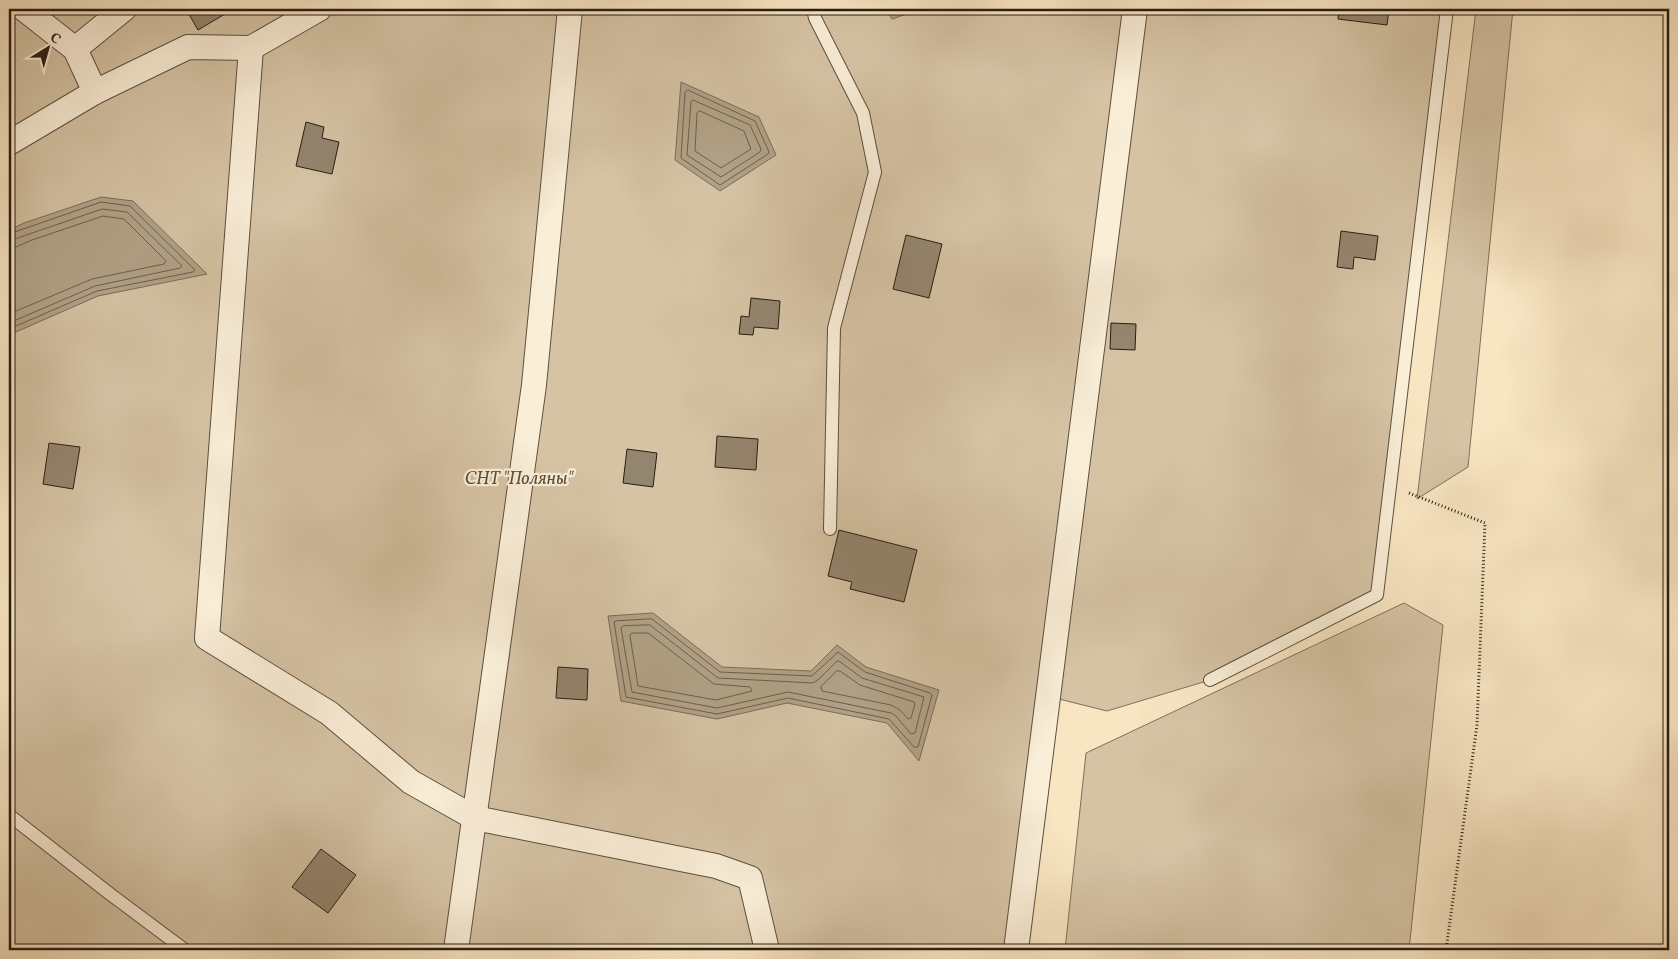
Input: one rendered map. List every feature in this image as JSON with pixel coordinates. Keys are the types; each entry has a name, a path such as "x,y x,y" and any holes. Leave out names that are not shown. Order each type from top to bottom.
{"street":[{"path":"75,49 124,9"},
{"path":"9,143 95,92 188,47 251,48 319,9"},
{"path":"456,950 534,385 570,9"},
{"path":"1016,950 1135,9"},
{"path":"30,11 75,49 95,92"},
{"path":"251,48 207,638 329,713 411,782 475,818 716,866 750,878 767,950"}],"lane":[{"path":"813,9 815,18 863,113 875,172 834,328 830,529"},
{"path":"1210,680 1377,595 1447,9"},
{"path":"9,815 185,950"}],"path":[{"path":"1390,485 1485,523 1477,725 1446,950"}],"green space":[{"name":"СНТ \"Поляны\"","path":"9,9 1447,9 1377,595 1210,680 1107,711 1047,696 1016,950 9,950"},
{"path":"1476,9 1513,9 1468,467 1417,499"},
{"path":"1404,603 1443,625 1409,950 1065,950 1086,753"}],"water":[{"path":"886,9 921,9 892,19"},
{"path":"681,82 759,117 776,155 720,191 675,160"},
{"path":"101,197 133,201 207,274 98,296 9,335 9,230 24,223"},
{"path":"653,613 722,667 811,671 837,645 866,667 939,690 919,761 887,723 787,703 717,719 621,701 608,616"}],"building":[{"path":"186,9 222,9 225,14 198,30"},
{"path":"1339,9 1389,9 1387,25 1338,19"},
{"path":"306,122 324,127 322,138 339,142 332,174 296,166"},
{"path":"1341,231 1378,236 1375,260 1354,257 1353,269 1337,267"},
{"path":"906,235 942,244 929,298 893,289"},
{"path":"751,298 780,301 778,329 754,327 753,335 739,334 741,316 749,317"},
{"path":"1111,323 1136,324 1135,350 1110,349"},
{"path":"717,436 758,439 756,470 715,467"},
{"path":"49,443 80,447 73,489 43,484"},
{"path":"627,449 657,453 653,487 623,483"},
{"path":"839,530 917,550 904,602 850,589 852,582 828,576"},
{"path":"558,667 588,669 587,700 556,698"},
{"path":"321,849 356,875 328,913 292,887"}]}
